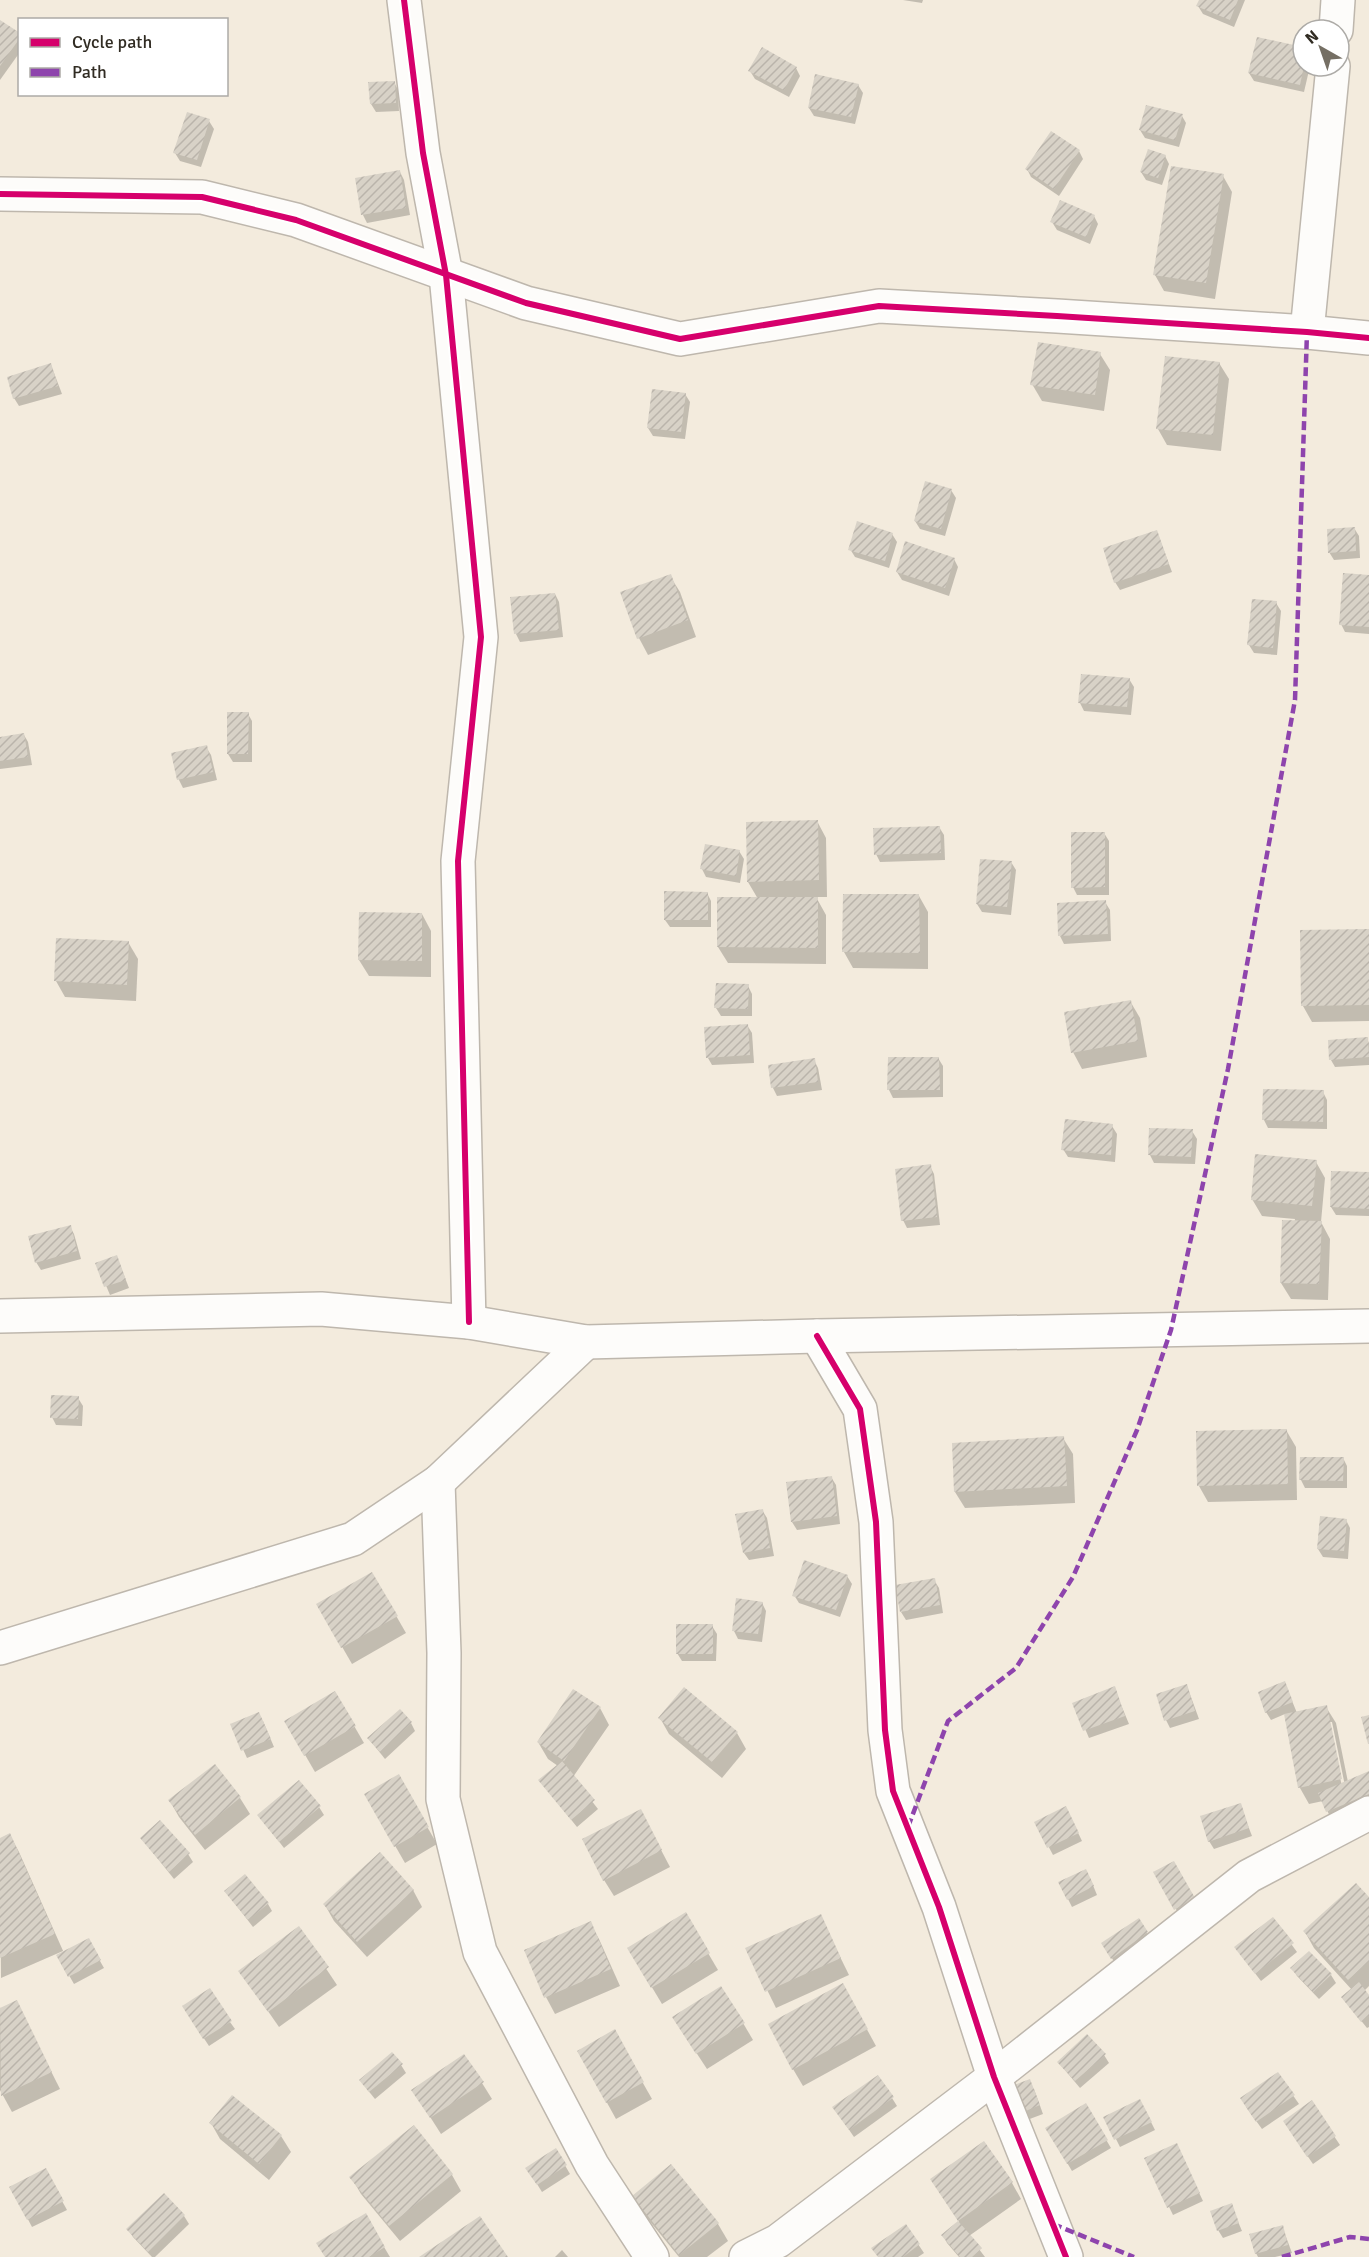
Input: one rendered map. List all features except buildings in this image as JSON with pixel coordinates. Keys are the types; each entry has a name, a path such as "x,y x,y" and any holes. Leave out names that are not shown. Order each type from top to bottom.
{"street":[{"path":"404,0 423,153 446,275 481,637 458,861 469,1322"},
{"path":"1337,18 1338,0"},
{"path":"1307,332 1332,78"},
{"path":"0,194 202,197 296,220 526,303 680,339 879,306 1307,332 1369,338"},
{"path":"0,1316 321,1309 469,1322 586,1342 1369,1326"},
{"path":"817,1336 860,1409 876,1522 885,1730 893,1791 939,1907 994,2077 1066,2257"},
{"path":"0,1648 353,1539 438,1482 586,1342"},
{"path":"438,1482 444,1653 443,1799 480,1952 592,2165 652,2257"},
{"path":"746,2257 778,2241 994,2077 1250,1876 1369,1813"}],"marked path":[{"path":"908,1827 948,1721 1016,1668 1073,1577 1137,1430 1171,1330 1228,1069 1295,700 1307,332"},
{"path":"1053,2224 1134,2257"},
{"path":"1282,2257 1350,2237 1369,2239"}],"cycle path":[{"path":"404,0 423,153 446,275 481,637 458,861 469,1322"},
{"path":"0,194 202,197 296,220 526,303 680,339 879,306 1307,332 1369,338"},
{"path":"817,1336 860,1409 876,1522 885,1730 893,1791 939,1907 994,2077 1066,2257"}]}
